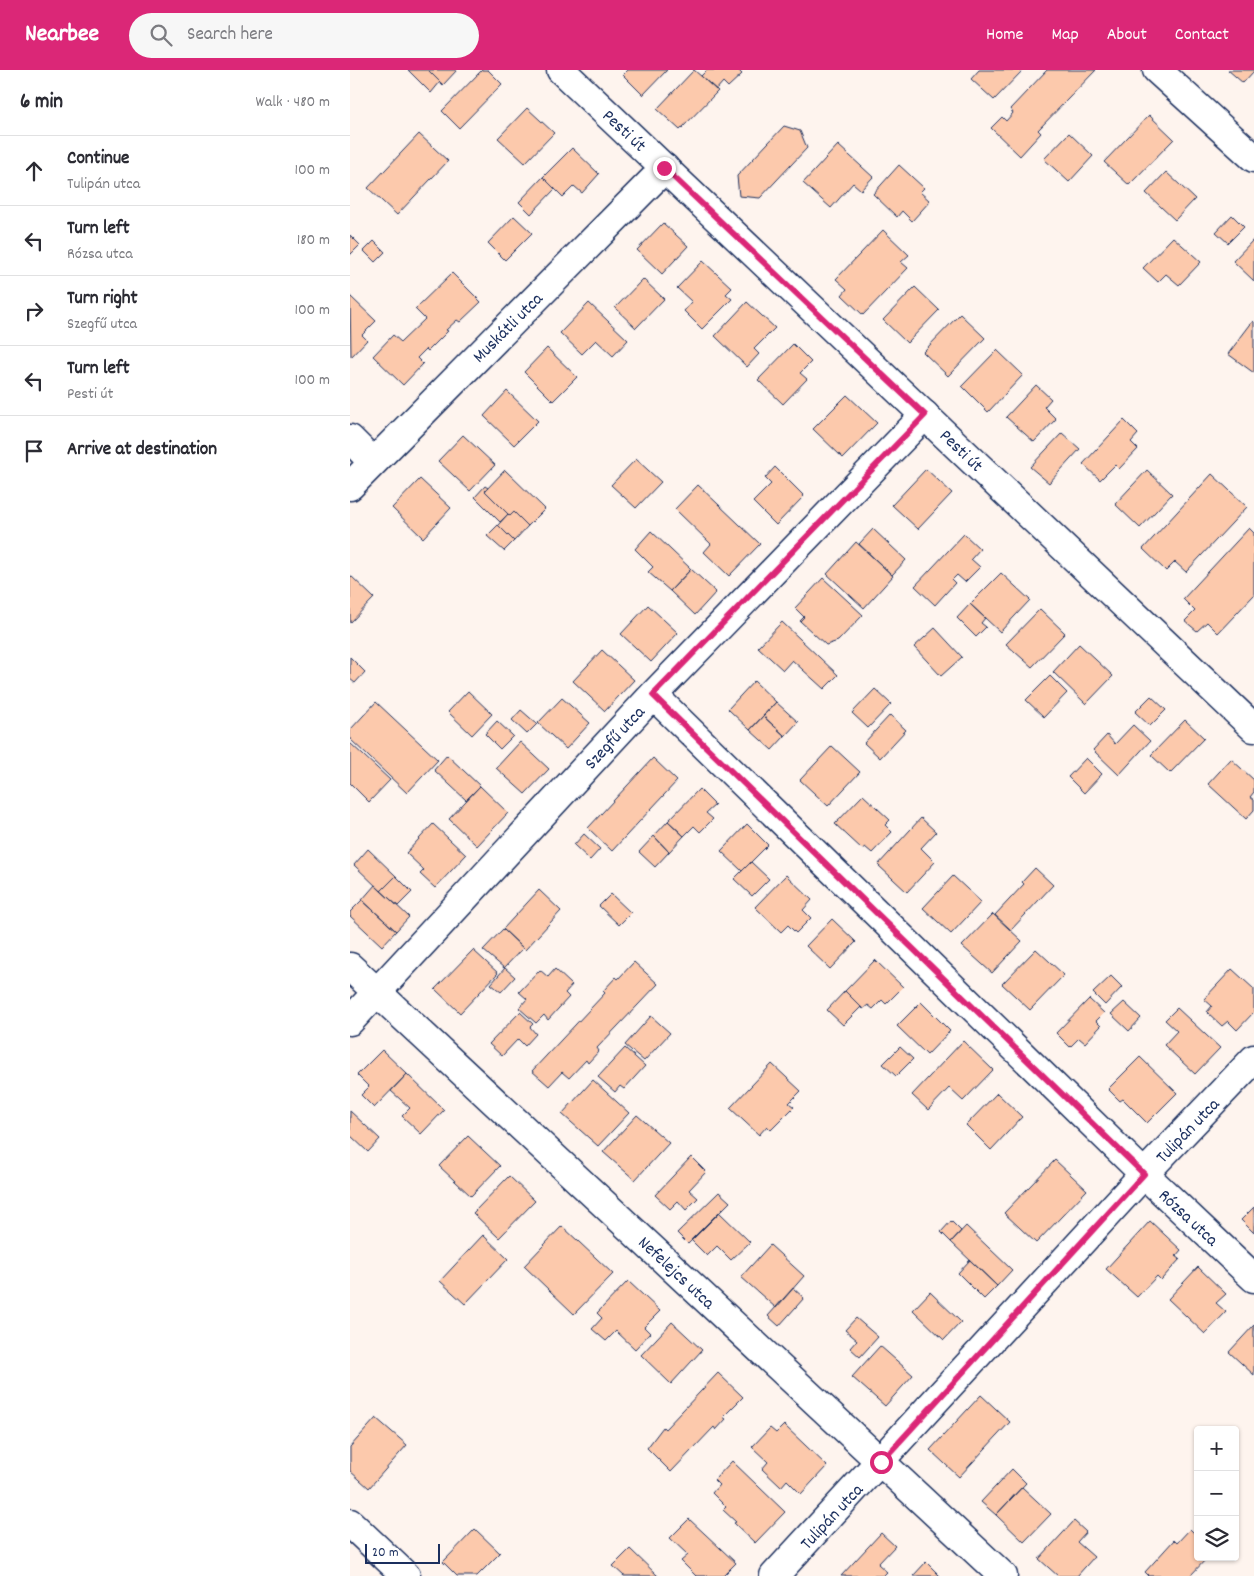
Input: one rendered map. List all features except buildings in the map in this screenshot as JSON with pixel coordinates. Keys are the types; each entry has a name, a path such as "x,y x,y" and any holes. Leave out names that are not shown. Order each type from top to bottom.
{"street":[{"name":"Pesti út","path":"561,70 1254,728"},
{"path":"1157,70 1254,158"},
{"name":"Muskátli utca","path":"350,486 664,168"},
{"name":"Szegfű utca","path":"350,1020 653,695 925,415"},
{"path":"350,439 373,462"},
{"name":"Rózsa utca","path":"653,695 1144,1174 1254,1278"},
{"name":"Nefelejcs utca","path":"350,967 1003,1576"},
{"name":"Tulipán utca","path":"774,1576 881,1462 1144,1174 1254,1059"},
{"path":"350,1523 406,1576"}],"route":[{"path":"664,168 925,415 653,695 1144,1174 881,1462"}]}
